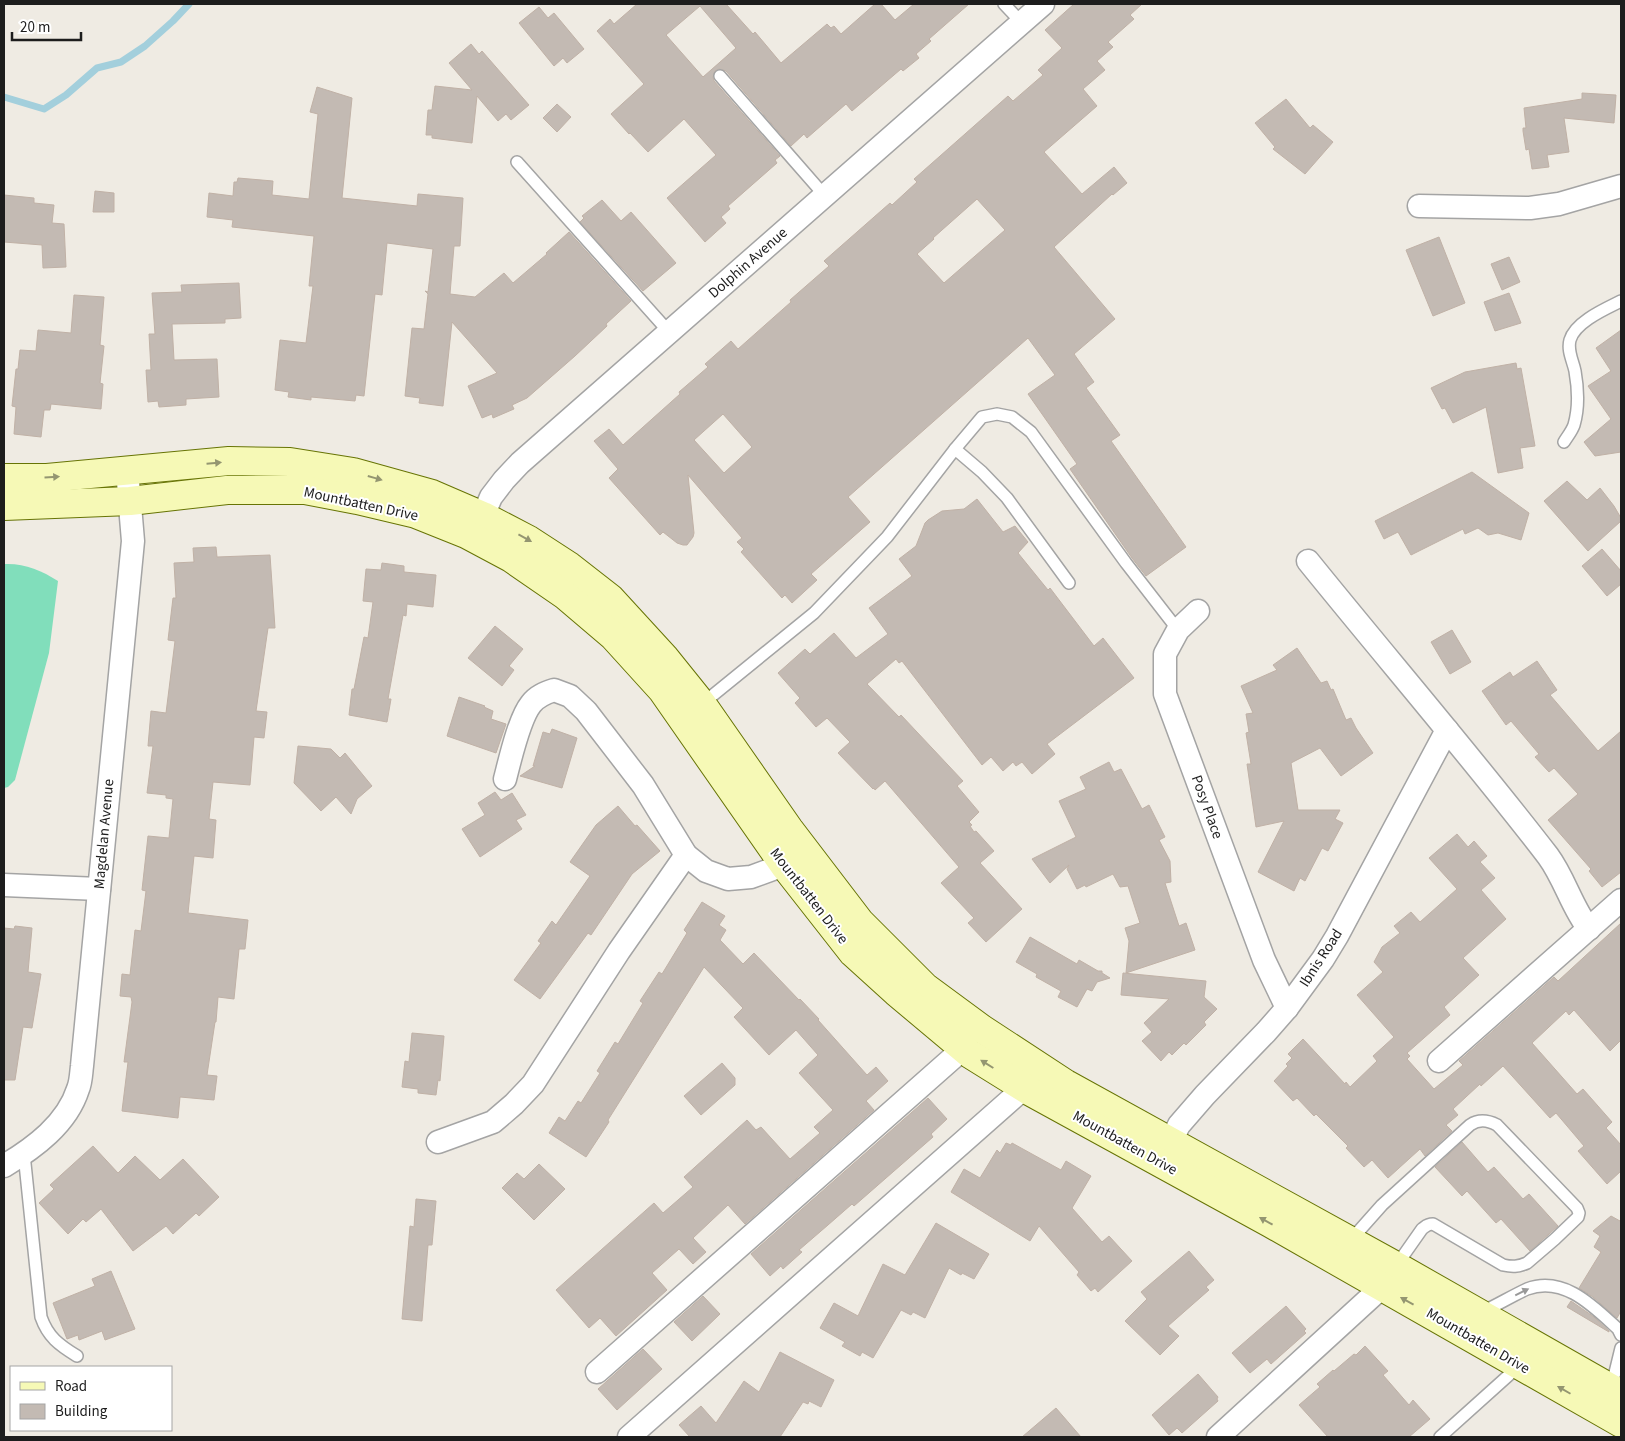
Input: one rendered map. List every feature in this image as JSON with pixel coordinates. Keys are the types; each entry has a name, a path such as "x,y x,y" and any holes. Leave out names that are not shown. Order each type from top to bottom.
{"main road":[{"name":"Mountbatten Drive","path":"4,478 47,478 229,461 290,462 362,474 432,494 478,527 511,558 566,596 613,636 662,690 784,865 853,953 970,1054 1024,1088 1165,1152 1342,1250 1613,1405"},
{"name":"Mountbatten Drive","path":"4,506 130,501 227,490 305,490 478,527 529,540 569,566 610,598 666,658 702,704 789,829 860,922 925,988 982,1029 1165,1152"}],"street":[{"name":"Dolphin Avenue","path":"478,527 492,497 504,480 520,463 1043,4"},
{"path":"1419,206 1530,208 1559,204 1621,186"},
{"name":"Magdelan Avenue","path":"4,1166 24,1154 44,1137 73,1103 79,1088 133,541 127,470"},
{"path":"1308,561 1550,859 1567,887 1582,921 1589,929"},
{"name":"Posy Place","path":"1198,612 1178,630 1165,654 1165,694 1264,960 1287,1008"},
{"path":"505,779 518,730 530,705 543,694 554,690 570,696 586,711 643,785 686,855 706,871 728,879 751,877 784,865"},
{"name":"Ibnis Road","path":"1165,1152 1179,1125 1287,1008 1323,959 1447,730"},
{"path":"438,1142 493,1122 533,1084 618,951 686,855"},
{"path":"4,885 99,889"},
{"path":"1440,1061 1621,900"},
{"path":"597,1372 964,1048"},
{"path":"629,1437 1024,1088"},
{"path":"1218,1437 1389,1277"}],"lane":[{"path":"1004,4 1022,23"},
{"path":"720,76 824,196"},
{"path":"517,162 669,332"},
{"path":"1564,442 1574,426 1577,411 1577,387 1569,352 1570,340 1579,326 1600,311 1621,301"},
{"path":"702,704 814,613 886,536 982,417 997,414 1012,417 1031,432 1126,563 1178,630"},
{"path":"955,449 982,472 1007,498 1069,583"},
{"path":"1342,1250 1382,1204 1477,1121 1497,1125 1577,1208 1579,1213 1555,1240 1526,1263 1514,1267 1503,1265 1430,1224 1422,1229 1389,1277"},
{"path":"24,1154 41,1317 46,1330 54,1340 77,1356"},
{"path":"1466,1321 1529,1289 1543,1286 1569,1291 1588,1300 1618,1329 1621,1335"},
{"path":"1613,1405 1621,1348"},
{"path":"1440,1437 1529,1356"}],"green space":[{"path":"4,564 32,568 58,581 49,653 15,780 8,787 4,788"}],"building":[{"path":"637,4 726,4 753,34 755,32 781,63 827,24 831,28 834,26 841,34 875,4 881,4 895,20 914,4 969,4 929,39 931,41 916,54 919,58 903,71 901,69 852,111 846,104 807,138 804,134 791,146 726,71 719,69 715,71 714,81 780,156 775,160 777,163 728,206 730,209 721,217 726,223 705,242 667,198 716,155 684,119 648,152 611,114 644,84 597,31 610,19 614,24","holes":["700,6 736,48 703,77 666,35"]},
{"path":"1074,4 1142,4 1130,15 1134,19 1108,42 1113,47 1097,61 1105,70 1083,89 1097,106 1044,152 1082,194 1114,167 1127,183 1112,194 1054,247 1115,319 1074,354 1094,382 1086,388 1120,435 1111,441 1186,547 1146,576 1132,558 1070,469 1077,464 1028,394 1055,375 1028,338 848,497 870,522 811,574 817,580 792,603 785,595 782,598 741,552 744,549 737,542 742,538 688,475 693,537 687,545 683,545 677,543 663,532 660,535 609,478 618,469 594,441 609,429 623,445 680,394 679,392 708,367 705,364 731,341 738,349 791,302 790,300 829,266 824,261 890,203 892,205 917,182 914,179 1008,96 1013,101 1043,75 1038,70 1062,48 1045,30","holes":["977,199 1005,230 944,283 917,254","723,414 752,447 724,473 694,440"]},
{"path":"539,7 548,18 554,13 584,49 567,63 563,58 554,66 519,23"},
{"path":"471,44 479,54 482,51 529,105 511,120 506,114 498,121 477,96 472,143 432,138 432,135 426,135 428,110 432,110 435,86 472,90 449,63"},
{"path":"317,87 352,98 342,198 417,206 418,194 463,198 460,246 454,246 450,294 475,297 504,273 513,283 569,232 631,301 575,356 527,398 512,405 514,409 493,418 492,414 482,418 468,386 497,373 452,322 443,406 419,403 420,398 405,396 412,328 424,329 428,294 425,291 428,292 433,249 387,243 382,295 375,294 364,396 356,395 355,401 311,397 311,400 288,397 289,392 275,390 280,340 306,343 313,286 309,286 314,236 232,227 233,220 207,217 209,193 233,196 234,182 237,182 238,178 273,181 272,195 309,199 318,114 310,112"},
{"path":"1582,93 1616,95 1614,123 1564,118 1569,152 1547,155 1549,167 1532,169 1529,149 1526,150 1523,131 1523,128 1526,128 1524,108 1582,99"},
{"path":"1286,99 1310,128 1313,125 1333,142 1305,174 1273,149 1275,147 1255,123"},
{"path":"557,104 571,117 557,132 543,118"},
{"path":"95,191 114,193 114,212 93,212"},
{"path":"4,195 34,198 34,203 54,205 52,223 64,224 66,267 43,268 42,245 4,242"},
{"path":"602,200 621,221 631,212 676,263 643,291 580,222 584,218 582,216"},
{"path":"1439,237 1465,303 1433,316 1406,250"},
{"path":"1509,257 1520,282 1502,290 1491,264"},
{"path":"239,283 241,318 225,319 225,323 172,324 174,360 217,359 219,397 186,399 186,405 159,407 158,401 148,402 146,370 151,370 149,334 155,334 152,293 182,292 181,285"},
{"path":"1509,293 1521,323 1495,331 1484,302"},
{"path":"74,295 104,297 100,345 104,346 100,383 103,384 101,409 51,404 50,410 44,410 41,437 14,434 16,407 12,406 20,350 36,351 38,330 71,333"},
{"path":"1621,330 1621,452 1595,456 1584,442 1611,419 1588,386 1611,371 1596,348"},
{"path":"1516,363 1517,369 1521,368 1535,446 1520,448 1523,468 1498,473 1486,407 1453,423 1445,408 1442,409 1431,388 1465,372"},
{"path":"1472,472 1529,513 1521,540 1498,533 1488,535 1478,528 1465,534 1463,529 1411,555 1398,532 1384,539 1375,521"},
{"path":"1567,481 1587,500 1600,488 1621,518 1621,521 1588,551 1544,501"},
{"path":"977,499 1003,532 1015,526 1028,542 1018,553 1048,590 1050,588 1094,646 1103,638 1134,678 1047,744 1055,754 1032,774 1022,762 1016,766 1013,762 1003,771 991,757 982,765 902,661 899,663 896,659 867,684 899,717 901,715 963,781 957,786 979,812 969,822 972,825 970,826 994,851 980,863 1022,909 986,942 968,923 974,918 941,883 959,867 885,781 875,790 873,789 838,753 850,742 827,718 816,727 795,703 800,698 778,673 805,649 810,654 834,633 856,658 888,634 869,608 912,576 899,559 916,546 928,520 942,511 964,509"},
{"path":"216,547 217,557 270,555 275,628 268,628 256,711 267,712 264,738 254,737 250,785 213,782 209,819 216,820 213,858 194,856 188,913 248,920 245,949 239,949 234,999 218,997 216,1022 207,1075 217,1076 214,1100 180,1097 178,1118 122,1111 128,1062 124,1062 132,1002 131,997 120,996 122,974 130,975 135,930 141,931 146,891 142,890 148,836 169,838 173,799 166,798 166,795 147,793 153,746 148,746 151,711 166,713 175,641 168,640 173,598 176,598 174,563 194,562 193,548"},
{"path":"1602,549 1621,571 1621,584 1607,596 1582,566"},
{"path":"382,563 404,566 404,572 436,575 433,607 407,604 406,616 403,615 388,699 391,699 387,722 349,715 352,689 354,689 364,637 368,638 373,602 363,601 366,569 381,570"},
{"path":"495,626 523,649 509,666 514,670 502,686 468,658"},
{"path":"1452,630 1471,662 1450,674 1431,642"},
{"path":"1297,648 1321,683 1327,681 1331,690 1333,689 1346,720 1351,718 1373,753 1341,776 1320,748 1291,763 1298,810 1340,810 1335,819 1343,823 1328,851 1322,848 1305,881 1300,878 1294,891 1258,872 1284,821 1256,827 1247,764 1251,764 1246,733 1249,732 1246,714 1253,713 1241,686 1277,670 1273,665"},
{"path":"1537,661 1557,690 1550,695 1598,751 1621,731 1621,872 1602,887 1589,871 1591,869 1548,820 1578,794 1554,768 1549,772 1535,757 1539,754 1511,721 1506,725 1482,691 1510,672 1513,677"},
{"path":"459,697 485,706 493,711 491,719 506,724 496,753 447,736"},
{"path":"552,729 577,738 562,788 520,776 535,766 533,766 543,732 550,734"},
{"path":"298,746 331,749 340,758 345,753 372,786 357,799 351,814 336,797 321,811 294,783"},
{"path":"1109,762 1114,772 1121,769 1142,809 1149,805 1165,837 1159,840 1170,861 1171,882 1165,883 1179,926 1186,923 1195,950 1126,973 1129,941 1125,928 1140,923 1128,886 1120,887 1113,874 1086,887 1085,885 1077,889 1067,869 1069,865 1050,883 1032,859 1076,837 1059,801 1086,789 1080,777"},
{"path":"495,792 501,800 512,793 526,815 516,820 522,829 480,857 462,829 485,815 478,803"},
{"path":"618,806 660,851 632,874 591,935 588,933 540,999 514,980 541,943 538,941 552,921 556,925 590,876 570,862 596,825"},
{"path":"1457,834 1468,847 1474,841 1487,856 1480,862 1495,878 1481,890 1506,919 1463,958 1479,975 1444,1007 1450,1015 1407,1053 1410,1056 1407,1059 1434,1089 1463,1065 1459,1061 1554,977 1558,981 1621,923 1621,1040 1610,1051 1574,1010 1569,1015 1566,1011 1532,1043 1577,1094 1583,1089 1612,1122 1606,1128 1621,1145 1621,1171 1607,1184 1578,1151 1584,1146 1556,1113 1550,1118 1503,1066 1453,1109 1458,1115 1446,1125 1452,1131 1425,1156 1420,1149 1388,1178 1372,1160 1364,1167 1346,1148 1348,1146 1316,1114 1314,1116 1297,1098 1293,1101 1274,1081 1288,1066 1286,1064 1292,1058 1288,1054 1303,1039 1350,1087 1377,1061 1373,1056 1394,1037 1357,995 1383,972 1374,962 1382,947 1400,933 1394,926 1411,912 1420,922 1457,889 1429,858"},
{"path":"702,902 725,916 719,925 726,930 720,940 743,964 754,953 819,1019 867,1075 876,1067 888,1081 866,1101 874,1110 745,1224 728,1205 693,1238 706,1252 693,1264 679,1249 652,1273 667,1290 616,1336 600,1318 589,1328 556,1290 654,1203 663,1213 693,1187 684,1177 747,1120 756,1130 761,1127 790,1159 820,1133 814,1127 833,1110 799,1073 818,1055 796,1030 769,1055 734,1017 743,1008 704,967 586,1157 549,1133 559,1117 565,1121 578,1101 581,1103 600,1073 597,1071 615,1042 618,1044 643,1003 640,1001 659,972 662,974 687,933 684,930"},
{"path":"15,926 32,928 28,972 41,974 32,1028 23,1027 15,1080 4,1080 4,928 14,929"},
{"path":"1030,937 1077,964 1079,960 1098,971 1102,971 1102,973 1110,978 1097,982 1092,991 1087,989 1077,1007 1058,997 1061,991 1036,977 1037,974 1016,962"},
{"path":"1123,973 1206,981 1204,997 1217,1009 1204,1022 1206,1025 1186,1045 1184,1043 1172,1055 1169,1052 1161,1061 1142,1041 1152,1032 1144,1023 1169,999 1121,995"},
{"path":"412,1033 444,1036 440,1081 438,1080 436,1095 418,1093 418,1089 402,1087 405,1061 409,1062"},
{"path":"722,1063 735,1078 735,1085 701,1115 684,1096"},
{"path":"928,1098 947,1119 931,1134 933,1137 854,1206 852,1204 799,1250 802,1252 783,1269 781,1266 770,1276 751,1254"},
{"path":"1462,1142 1488,1172 1494,1167 1523,1199 1529,1194 1558,1226 1530,1251 1501,1219 1496,1223 1467,1191 1462,1196 1435,1167"},
{"path":"1006,1143 1011,1145 1012,1143 1061,1170 1066,1161 1091,1176 1072,1208 1102,1242 1109,1236 1132,1261 1098,1292 1095,1288 1091,1291 1077,1275 1079,1272 1039,1226 1030,1241 951,1192 964,1169 980,1178 997,1150 1000,1153"},
{"path":"93,1146 118,1173 135,1156 160,1180 183,1159 219,1197 199,1216 196,1213 173,1234 166,1226 133,1251 101,1209 86,1222 83,1219 68,1234 39,1203 54,1189 50,1185"},
{"path":"539,1164 565,1189 534,1220 502,1188 517,1173 524,1179"},
{"path":"416,1199 436,1201 432,1245 428,1245 422,1321 402,1319 410,1226 414,1227"},
{"path":"1611,1216 1620,1221 1621,1218 1621,1311 1617,1318 1593,1297 1579,1288 1601,1252 1594,1247 1600,1236 1593,1231"},
{"path":"936,1223 989,1254 974,1279 962,1273 961,1275 949,1268 925,1318 913,1312 911,1315 901,1310 873,1358 862,1352 860,1356 842,1346 845,1342 820,1328 834,1303 858,1316 883,1264 905,1275"},
{"path":"1189,1251 1214,1280 1206,1287 1209,1290 1168,1326 1179,1336 1160,1355 1125,1321 1147,1299 1141,1292"},
{"path":"111,1271 135,1329 105,1340 102,1331 79,1340 78,1335 67,1339 53,1303 95,1286 92,1279"},
{"path":"703,1296 720,1314 692,1341 674,1322"},
{"path":"1571,1301 1594,1317 1609,1332 1567,1307"},
{"path":"1286,1306 1306,1329 1304,1331 1306,1333 1271,1364 1267,1359 1250,1373 1232,1353"},
{"path":"1365,1346 1388,1371 1383,1375 1409,1405 1413,1400 1430,1419 1409,1437 1328,1437 1299,1405 1320,1387 1317,1384"},
{"path":"643,1349 662,1369 617,1410 598,1389"},
{"path":"780,1352 834,1380 821,1407 809,1401 808,1404 803,1402 780,1437 690,1437 679,1425 701,1406 716,1423 744,1381 759,1392"},
{"path":"1198,1374 1218,1397 1218,1401 1182,1433 1177,1428 1169,1435 1152,1415"},
{"path":"1056,1408 1081,1437 1022,1437"}],"waterway":[{"path":"4,97 44,109 66,95 97,68 121,62 145,46 189,4"}]}
